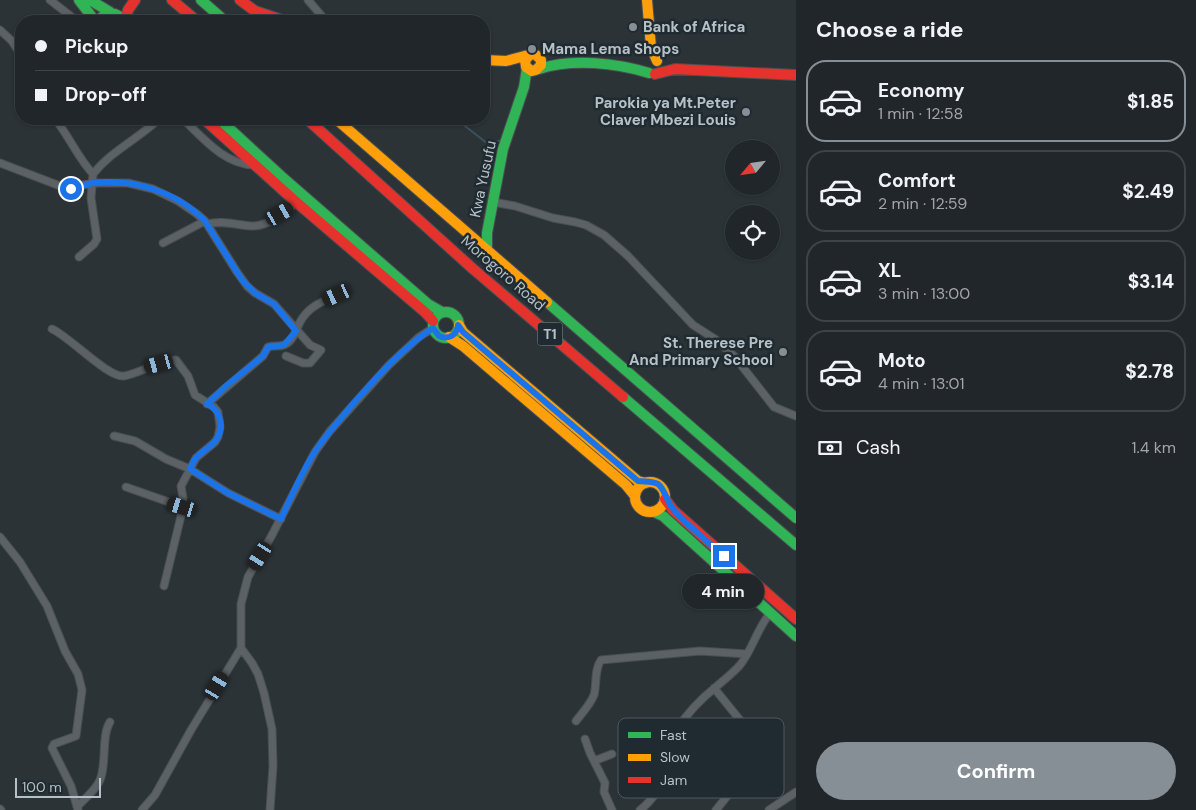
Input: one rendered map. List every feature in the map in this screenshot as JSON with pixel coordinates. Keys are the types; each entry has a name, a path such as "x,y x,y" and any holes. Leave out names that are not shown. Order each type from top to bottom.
{"main road":[{"path":"79,0 92,15"},
{"path":"90,0 117,15"},
{"path":"172,0 190,15"},
{"path":"201,0 218,15"},
{"path":"240,0 248,8 264,15"},
{"path":"647,0 652,66"},
{"path":"103,15 112,13 133,2"},
{"path":"127,15 133,2"},
{"path":"506,61 534,55 567,64"},
{"path":"532,69 525,60 534,55"},
{"path":"532,69 542,61 534,55"},
{"path":"490,60 506,61 532,69 567,64 631,68 652,66 675,70 796,75"},
{"name":"Kwa Yusufu","path":"487,250 487,233 503,149 532,69"},
{"path":"211,125 296,202 426,313 439,336 449,337 463,346 626,485 635,496 636,503 641,509 663,516 796,636"},
{"path":"226,125 420,298 442,312"},
{"name":"Morogoro Road","path":"314,125 472,268 796,545"},
{"name":"Morogoro Road","path":"343,125 796,518"},
{"path":"433,325 436,315 442,312 449,312 455,316 463,332 638,481 660,486 664,492 665,499 663,506 654,512"},
{"path":"449,337 455,334 458,325"},
{"path":"635,496 638,489 646,483"},
{"path":"665,499 680,516 796,619"}],"street":[{"path":"50,0 69,15"},
{"path":"308,0 321,15"},
{"path":"0,30 15,46"},
{"path":"58,125 93,174"},
{"path":"79,257 94,244 97,238 91,198 93,174 114,152 153,125"},
{"path":"190,125 229,159 244,165 254,165"},
{"path":"0,163 71,189 91,183 128,183 152,189 178,201 198,214 206,223 242,280 255,293 274,304 310,345 321,350 310,363 303,363 286,356"},
{"path":"163,243 206,223 260,225 290,209 296,202"},
{"path":"493,202 586,225 604,235 628,256 693,325 715,339 734,356 774,407 796,416"},
{"path":"207,404 263,356 268,347 284,345 296,331 304,315 318,304 337,295"},
{"path":"142,810 163,782 191,730 241,648 241,604 245,585 252,567 281,519 302,474 315,452 330,431 389,365 433,325"},
{"path":"52,329 74,343 108,371 121,376 176,360 188,376 195,395 214,407 218,412 220,419 219,434 210,447 196,458 181,486 182,507 164,586"},
{"path":"114,436 134,441 166,459 190,469 228,493 281,519"},
{"path":"126,487 182,507"},
{"path":"0,537 20,562 47,606 82,686 76,736 54,744 52,748 72,786 77,809"},
{"path":"685,718 690,711 739,666 763,621 771,612"},
{"path":"241,648 258,674 272,729 270,810"},
{"path":"576,721 593,697 597,680 597,668 601,660 700,651 747,654"},
{"path":"714,688 738,718"},
{"path":"77,809 100,780 107,728 110,722"},
{"path":"585,739 605,783 604,792 612,810"},
{"path":"594,761 612,754"},
{"path":"770,810 796,792"},
{"path":"640,810 652,798"},
{"path":"716,810 726,798"}],"waterway":[{"path":"670,75 700,75"},
{"path":"464,125 488,144 502,140"}],"traffic: fast":[{"path":"79,0 90,15"},
{"path":"90,0 110,12"},
{"path":"201,0 218,15"},
{"path":"104,15 118,15"},
{"path":"539,69 566,64 594,63 609,64 649,73"},
{"path":"487,250 487,233 503,149 524,87 527,68"},
{"path":"226,125 428,304 442,312"},
{"path":"547,302 796,518"},
{"path":"446,312 455,316 459,325 455,334 446,338 437,334 433,325 437,316 446,312"},
{"path":"623,397 796,545"},
{"path":"654,512 663,516 796,636"}],"traffic: slow":[{"path":"647,0 651,47 657,61"},
{"path":"490,60 506,61 532,54 541,60 541,65 536,70 532,71 526,67 525,60 530,55"},
{"path":"343,125 547,302"},
{"path":"459,325 463,332 638,481 646,483"},
{"path":"449,337 463,346 626,485 635,496"},
{"path":"650,482 661,486 665,497 661,508 650,512 639,508 635,497 639,486 650,482"}],"traffic: jam":[{"path":"127,15 135,0"},
{"path":"172,0 190,15"},
{"path":"240,0 255,11 267,15"},
{"path":"655,74 675,69 796,75"},
{"path":"211,125 433,321"},
{"path":"314,125 472,268 623,397"},
{"path":"665,499 673,510 796,619"}],"place":[{"name":"Bank of Africa","path":"633,27"},
{"name":"Mama Lema Shops","path":"532,49"},
{"name":"Parokia ya Mt.Peter Claver Mbezi Louis","path":"746,112"},
{"name":"St. Therese Pre And Primary School","path":"783,352"}],"route":[{"path":"71,189 91,183 128,183 152,189 178,201 205,221 242,280 255,293 274,304 296,331 284,345 268,347 263,356 207,404 214,407 218,412 220,419 219,434 215,442 196,458 190,469 215,486 281,519 302,474 315,452 330,431 366,389 420,336 433,328 436,334 446,338 455,334 458,325 463,332 638,481 650,482 660,486 664,492 665,499 673,510 724,556"}]}
